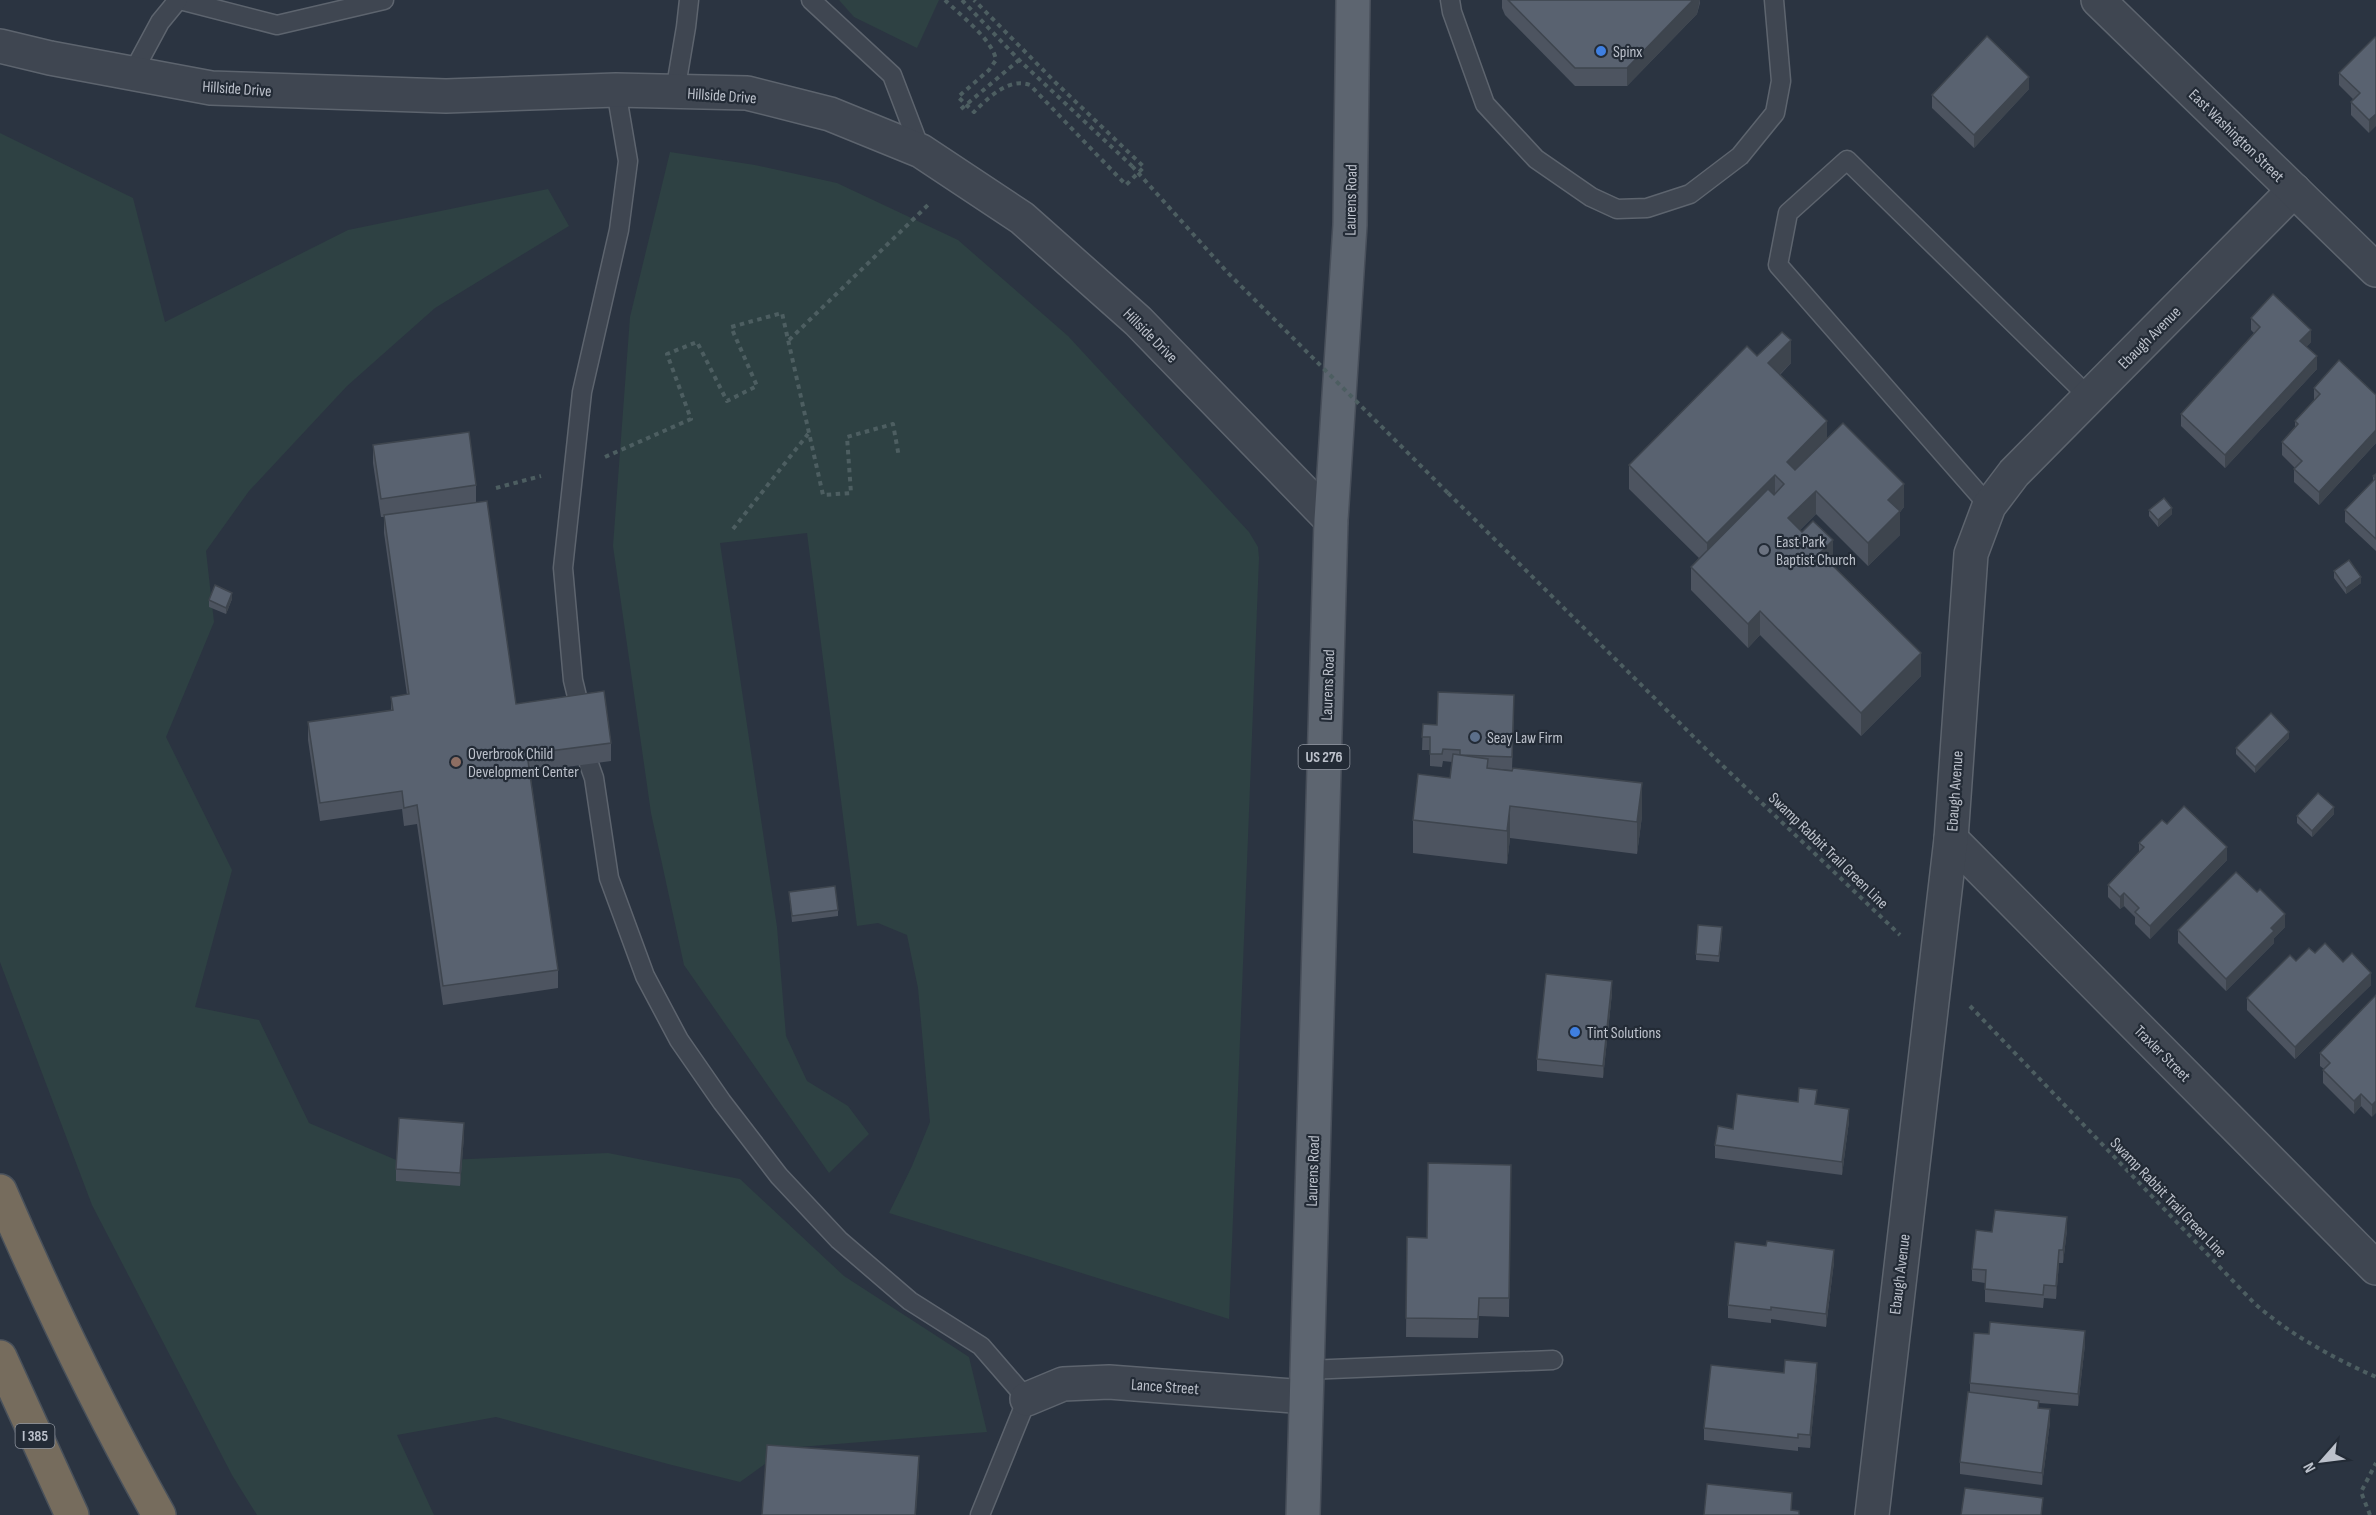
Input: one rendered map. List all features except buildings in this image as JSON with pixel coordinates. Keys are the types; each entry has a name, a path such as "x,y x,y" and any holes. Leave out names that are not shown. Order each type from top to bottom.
{"highway":[{"path":"0,1191 38,1279 117,1440 159,1515"},
{"name":"I 385","path":"0,1357 72,1515"}],"main road":[{"name":"Laurens Road","path":"1303,1515 1331,520 1350,225 1353,0"}],"street":[{"name":"East Washington Street","path":"2098,0 2376,270"},
{"name":"Hillside Drive","path":"0,46 50,58 211,88 446,96 616,90 747,93 830,114 921,151 1022,218 1138,321 1331,520"},
{"name":"Ebaugh Avenue","path":"1872,1515 1951,839 1971,554 1989,506 2014,473 2294,190"},
{"name":"Traxler Street","path":"1951,839 2376,1268"},
{"name":"Lance Street","path":"1027,1399 1063,1384 1108,1382 1306,1384"}],"lane":[{"path":"132,74 160,22 179,0 277,25 384,0"},
{"path":"675,92 687,27 689,0"},
{"path":"812,0 892,75 921,151"},
{"path":"1450,0 1452,12 1485,104 1536,159 1591,197 1617,209 1647,208 1690,194 1740,156 1774,113 1781,81 1774,0"},
{"path":"581,713 573,680 563,568 582,392 619,231 628,161 616,90"},
{"path":"1989,506 1778,266 1788,213 1847,160 2089,397"},
{"path":"589,764 594,778 609,878 645,976 679,1040 778,1176 839,1240 910,1301 981,1346 1027,1399 980,1515"},
{"path":"1306,1384 1553,1360"}],"path":[{"path":"945,0 987,41 995,54 996,60 989,70 958,97 964,107 974,112 1008,85 1023,82 1030,85 1126,185 1144,167 974,0"},
{"path":"962,0 1019,60 1138,172"},
{"path":"964,107 1019,60"},
{"name":"Swamp Rabbit Trail Green Line","path":"1138,172 1228,273 1722,765 1903,938"},
{"path":"789,340 929,204"},
{"path":"496,488 543,475 574,471 691,419 666,354 697,342 727,401 757,387 731,327 782,312 823,495 851,493 847,437 893,424 899,458"},
{"path":"732,529 809,434"},
{"name":"Swamp Rabbit Trail Green Line","path":"1967,1004 2254,1303 2277,1323 2376,1377"},
{"path":"2370,1515 2361,1492 2376,1463"}],"shaded area":[{"path":"839,0 939,0 917,48 854,17"},
{"path":"0,133 133,198 165,322 348,230 548,189 569,226 435,308 347,386 249,491 206,551 214,622 166,737 232,870 195,1007 259,1020 309,1123 401,1162 608,1153 740,1179 844,1276 969,1357 987,1432 787,1448 740,1482 496,1417 397,1435 434,1515 257,1515 232,1475 92,1205 0,962"},
{"path":"670,152 755,165 837,183 958,240 1068,336 1249,532 1258,547 1229,1319 889,1213 930,1122 918,988 907,935 878,923 857,926 807,533 720,543 777,927 786,1036 807,1081 848,1106 869,1134 829,1173 684,965 651,813 613,546 630,317"}],"place":[{"name":"Spinx","path":"1601,51"},
{"name":"East Park Baptist Church","path":"1764,550"},
{"name":"Seay Law Firm","path":"1475,737"},
{"name":"Overbrook Child Development Center","path":"456,762"},
{"name":"Tint Solutions","path":"1575,1032"}]}
